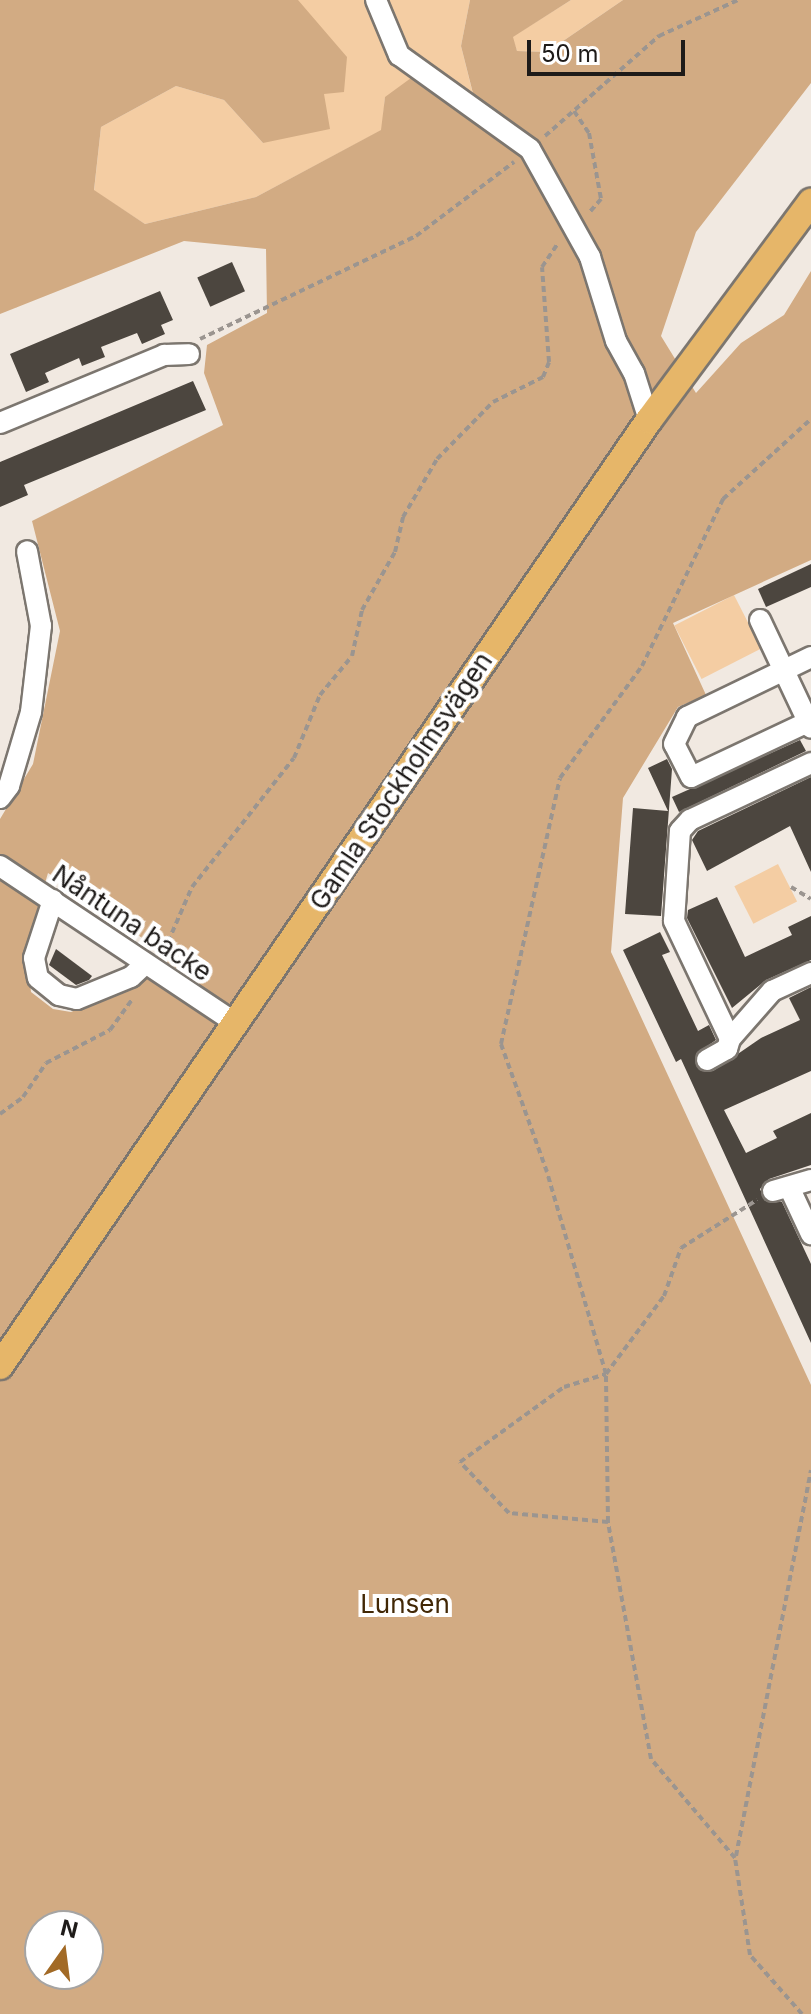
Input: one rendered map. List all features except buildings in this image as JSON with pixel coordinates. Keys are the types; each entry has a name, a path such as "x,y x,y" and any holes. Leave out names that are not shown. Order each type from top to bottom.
{"main road":[{"name":"Gamla Stockholmsvägen","path":"0,1366 649,420 811,202"}],"street":[{"path":"376,0 399,55 530,149 590,257 616,341 634,373 649,420"},
{"path":"0,423 164,355 189,354"},
{"path":"0,798 9,786 31,712 41,626 27,551"},
{"path":"760,620 783,670 810,725 691,777 674,744 687,717 783,670 811,657"},
{"path":"730,1039 674,921 680,831 690,820 811,763"},
{"name":"Nåntuna backe","path":"0,866 235,1023"},
{"path":"53,900 43,916 34,958 38,978 59,995 77,999 150,967"},
{"path":"707,1060 727,1049 730,1039 772,991 811,973"},
{"path":"811,1180 782,1190 811,1234"}],"path":[{"path":"189,354 201,337 262,305 416,236 530,149 659,36 738,0"},
{"path":"0,1114 23,1097 46,1063 110,1030 150,967 192,887 294,758 320,695 352,656 362,610 395,552 403,517 437,459 493,402 543,377 549,362 542,267 572,223 586,216 601,199 589,133 574,111"},
{"path":"735,1858 651,1759 608,1522 606,1374 547,1172 501,1044 560,778 642,666 723,499 811,419"},
{"path":"791,887 811,899"},
{"path":"608,1522 509,1513 460,1462 564,1387 606,1374 664,1296 681,1248 782,1190"},
{"path":"802,2014 750,1955 735,1858 811,1470"}],"shaded area":[{"path":"298,0 470,0 461,46 480,122 385,97 382,130 256,197 145,224 94,191 101,127 176,86 224,100 263,143"},
{"path":"571,0 623,0 547,52 517,51 512,37"},
{"path":"734,595 761,648 702,679 674,625"},
{"path":"778,864 797,901 753,924 734,886"}],"green space":[{"name":"Lunsen","path":"0,0 298,0 347,57 344,92 324,94 330,129 263,143 224,100 176,86 101,127 94,190 145,224 256,197 381,130 385,97 411,78 480,121 461,46 470,0 571,0 513,37 517,51 547,52 623,0 811,0 811,83 696,232 661,336 696,393 741,343 784,315 811,271 811,560 673,623 706,695 678,707 623,798 611,952 811,1385 811,2014 0,2014 0,819 33,764 60,631 32,521 223,425 204,373 207,345 267,313 266,249 184,241 0,314","holes":["48,873 161,951 121,991 71,1012 53,1009 31,992 26,948"]}]}
